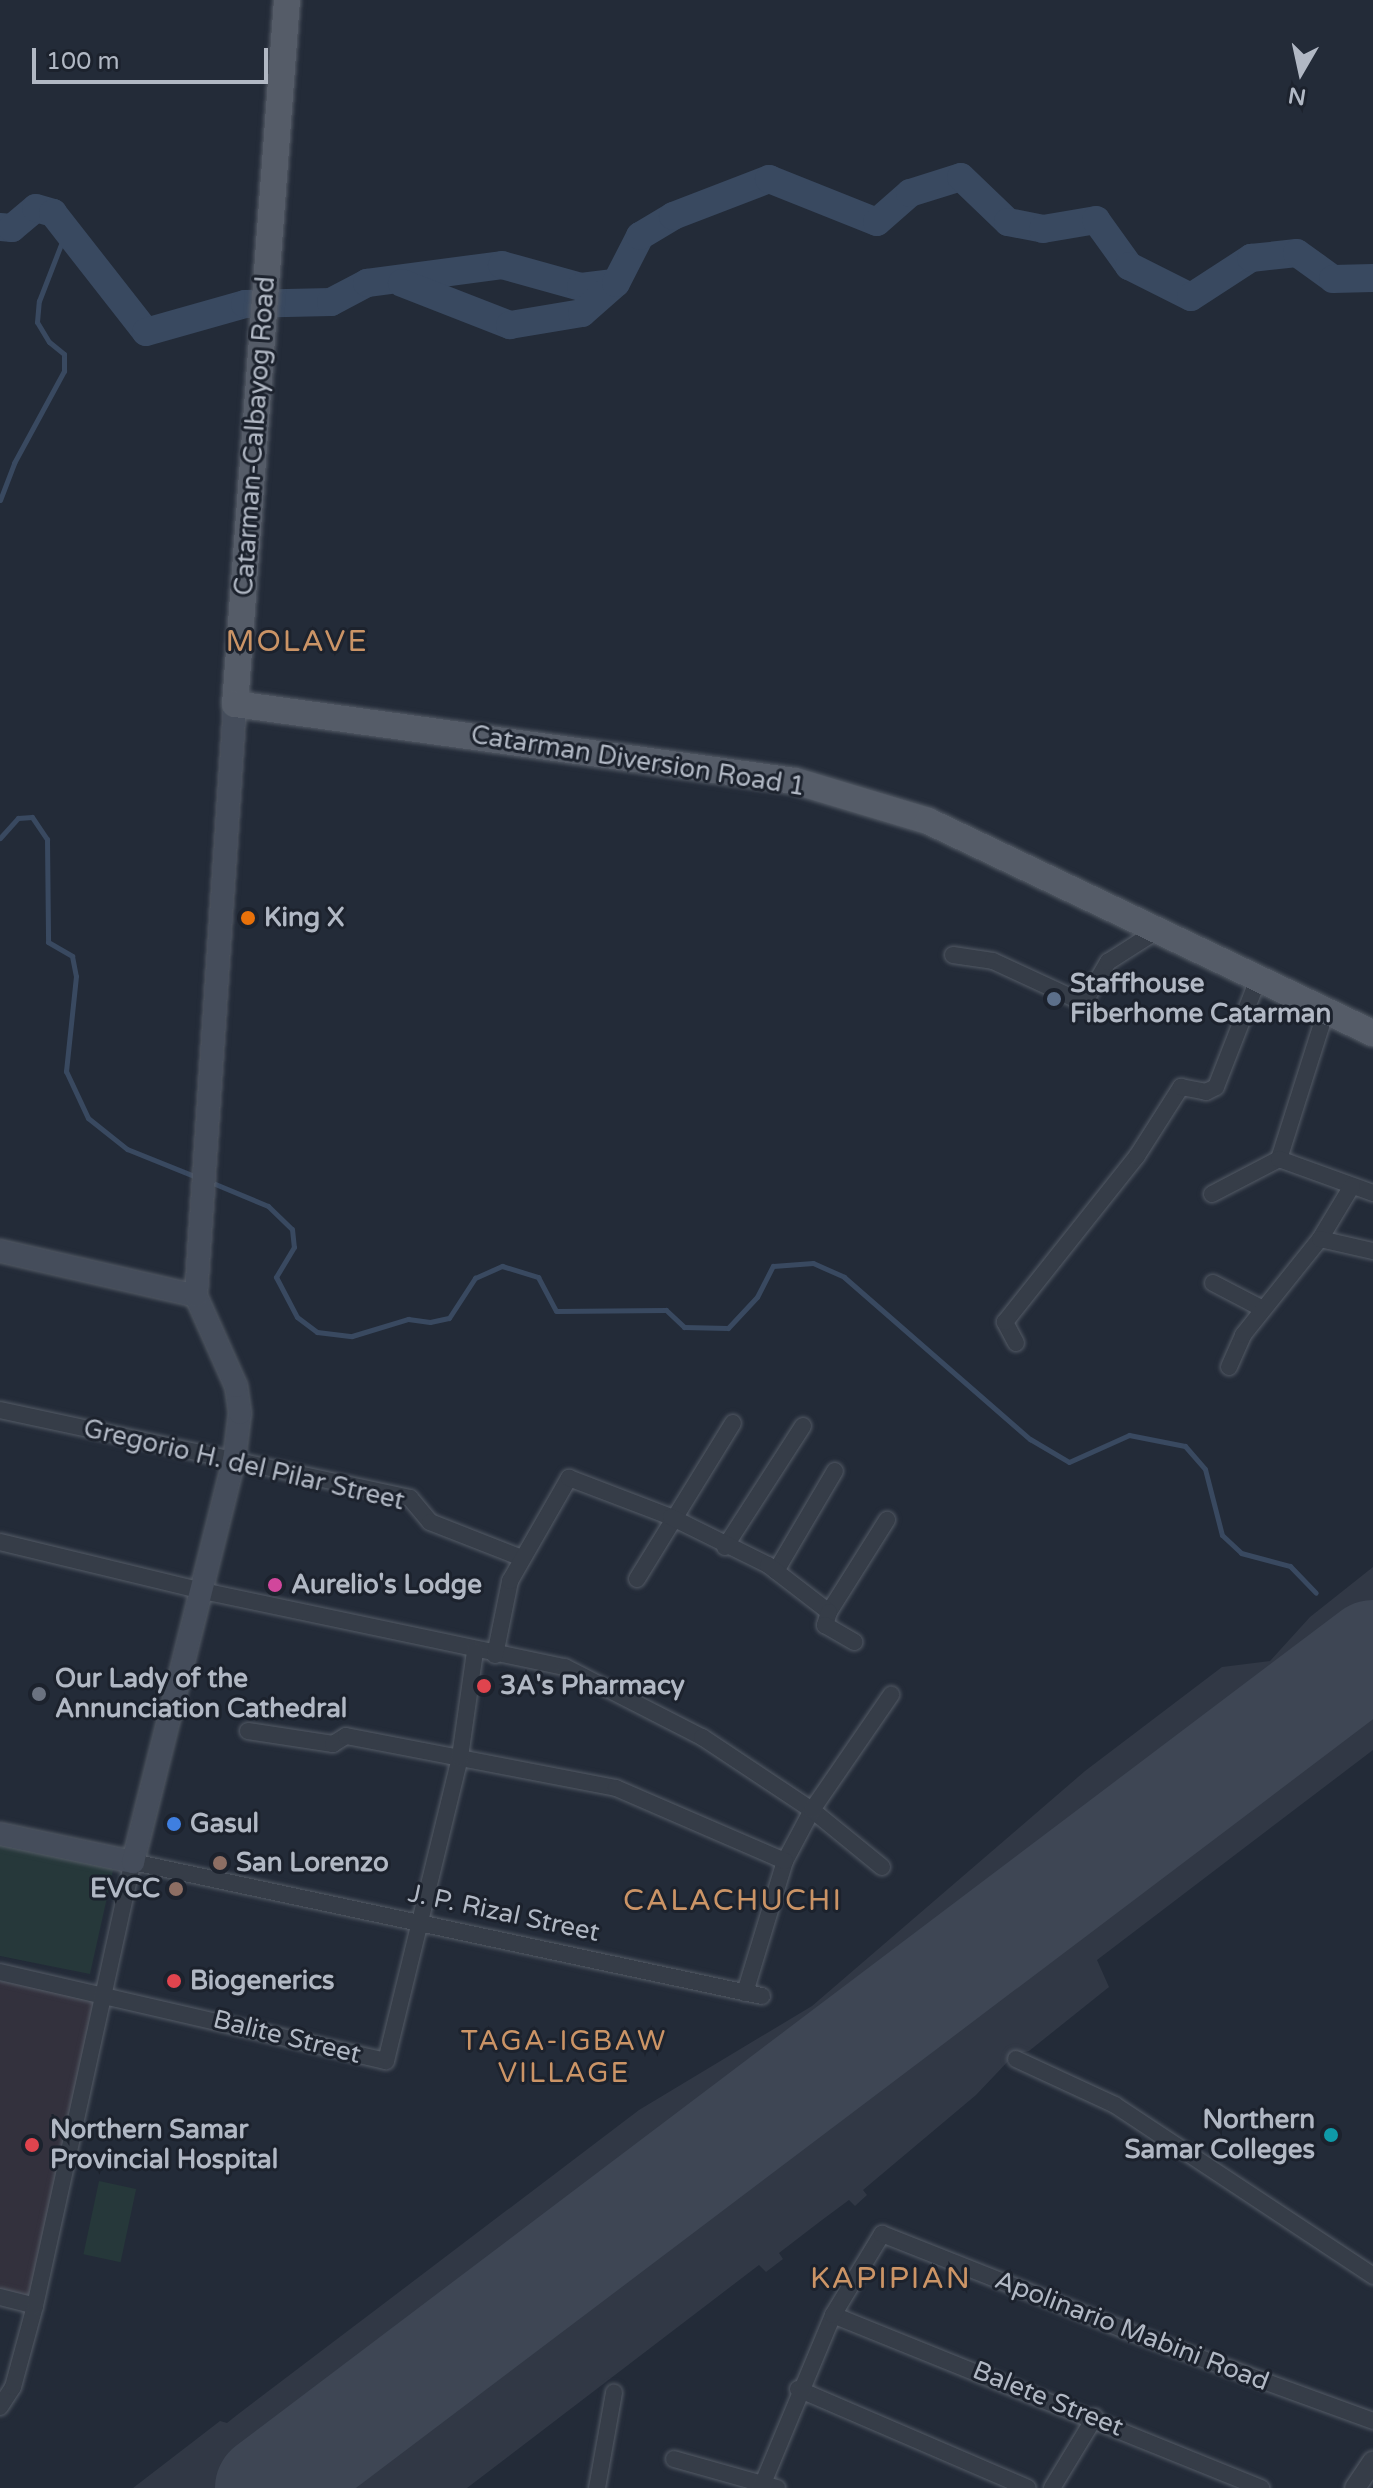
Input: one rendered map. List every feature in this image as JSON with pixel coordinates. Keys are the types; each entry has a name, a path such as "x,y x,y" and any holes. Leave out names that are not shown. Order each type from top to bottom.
{"main road":[{"name":"Catarman-Calbayog Road","path":"196,1296 235,704 287,0"},
{"name":"Catarman Diversion Road 1","path":"235,704 795,781 928,821 1373,1033"},
{"path":"0,1251 196,1296 236,1386 240,1413 234,1461 133,1862"},
{"name":"J. P. Rizal Street","path":"0,1834 133,1862"}],"street":[{"path":"953,955 993,961 1084,1003 1108,962 1158,930"},
{"path":"1016,1343 1005,1322 1137,1156 1181,1087 1206,1092 1216,1087 1258,979"},
{"path":"1212,1194 1279,1159 1326,1011"},
{"path":"1279,1159 1373,1193"},
{"path":"1229,1367 1243,1335 1320,1239 1352,1186"},
{"path":"1320,1239 1373,1251"},
{"path":"1213,1283 1263,1309"},
{"name":"Gregorio H. del Pilar Street","path":"0,1410 410,1498 430,1522 522,1558"},
{"path":"637,1579 671,1517 733,1423"},
{"path":"725,1547 803,1426"},
{"path":"776,1571 835,1471"},
{"path":"495,1655 510,1581 569,1478 671,1517 776,1571 829,1612"},
{"path":"854,1642 825,1625 829,1612 887,1520"},
{"path":"0,1542 203,1591 475,1651 565,1667 702,1737 812,1810 882,1867"},
{"path":"416,1923 460,1757 475,1651"},
{"path":"745,1993 785,1861 812,1810 891,1695"},
{"path":"248,1731 333,1744 346,1736 616,1788 785,1861"},
{"path":"0,2407 13,2387 35,2306 133,1862"},
{"name":"J. P. Rizal Street","path":"133,1862 762,1996"},
{"name":"Balite Street","path":"0,1972 106,1993 386,2061 416,1923"},
{"path":"1016,2059 1115,2105 1373,2276"},
{"name":"Apolinario Mabini Road","path":"767,2487 798,2389 833,2315 882,2234 1129,2332 1373,2421"},
{"path":"0,2297 35,2306"},
{"name":"Balete Street","path":"833,2315 1095,2417 1261,2488"},
{"path":"798,2389 1028,2488"},
{"path":"597,2488 614,2393"},
{"path":"1052,2488 1095,2417"},
{"path":"674,2459 767,2487"},
{"path":"1355,2488 1373,2461"}],"shaded area":[{"path":"1373,1567 1373,1750 1097,1960 1109,1987 1029,2051 1015,2054 976,2095 863,2190 867,2195 855,2206 849,2200 822,2220 779,2253 783,2259 766,2272 759,2265 467,2488 133,2488 220,2421 227,2423 639,2110 812,2006 1085,1771 1222,1667 1270,1661 1310,1617"},
{"path":"0,1843 114,1866 90,1974 0,1956"},
{"name":"Northern Samar Provincial Hospital","path":"0,1981 94,2000 31,2298 0,2291"},
{"path":"99,2181 136,2189 121,2262 83,2254"}],"waterway":[{"path":"402,283 510,325 582,313 616,283 640,236 673,216 769,179 877,222 910,193 961,177 1008,222 1043,229 1096,220 1129,266 1191,297 1251,258 1297,253 1333,279 1373,278"},
{"path":"0,227 12,228 36,208 53,213 146,332 245,304 331,302 367,283 502,265 581,287 616,283"},
{"path":"0,500 14,463 64,371 64,354 49,342 37,322 39,301 65,234"},
{"path":"0,838 18,818 32,817 47,839 48,942 72,956 76,976 66,1071 88,1118 127,1149 199,1178"},
{"path":"208,1181 268,1206 292,1229 294,1247 276,1277 297,1317 317,1332 352,1336 408,1319 430,1322 449,1318 475,1278 502,1266 538,1277 556,1311 666,1310 684,1327 728,1328 757,1297 773,1266 813,1263 844,1277 1030,1439 1069,1462 1129,1435 1185,1446 1205,1469 1222,1535 1241,1553 1290,1566 1316,1593"}],"runway":[{"path":"268,2488 1373,1653"}],"place":[{"name":"King X","path":"248,918"},
{"name":"Staffhouse Fiberhome Catarman","path":"1054,999"},
{"name":"Aurelio's Lodge","path":"275,1585"},
{"name":"3A's Pharmacy","path":"484,1686"},
{"name":"Our Lady of the Annunciation Cathedral","path":"39,1694"},
{"name":"Gasul","path":"174,1824"},
{"name":"San Lorenzo","path":"220,1863"},
{"name":"EVCC","path":"176,1889"},
{"name":"Biogenerics","path":"174,1981"},
{"name":"Northern Samar Colleges","path":"1331,2135"},
{"name":"Northern Samar Provincial Hospital","path":"32,2145"}],"district":[{"name":"MOLAVE","path":"297,642"},
{"name":"CALACHUCHI","path":"733,1901"},
{"name":"TAGA-IGBAW VILLAGE","path":"564,2057"},
{"name":"KAPIPIAN","path":"891,2279"}]}
